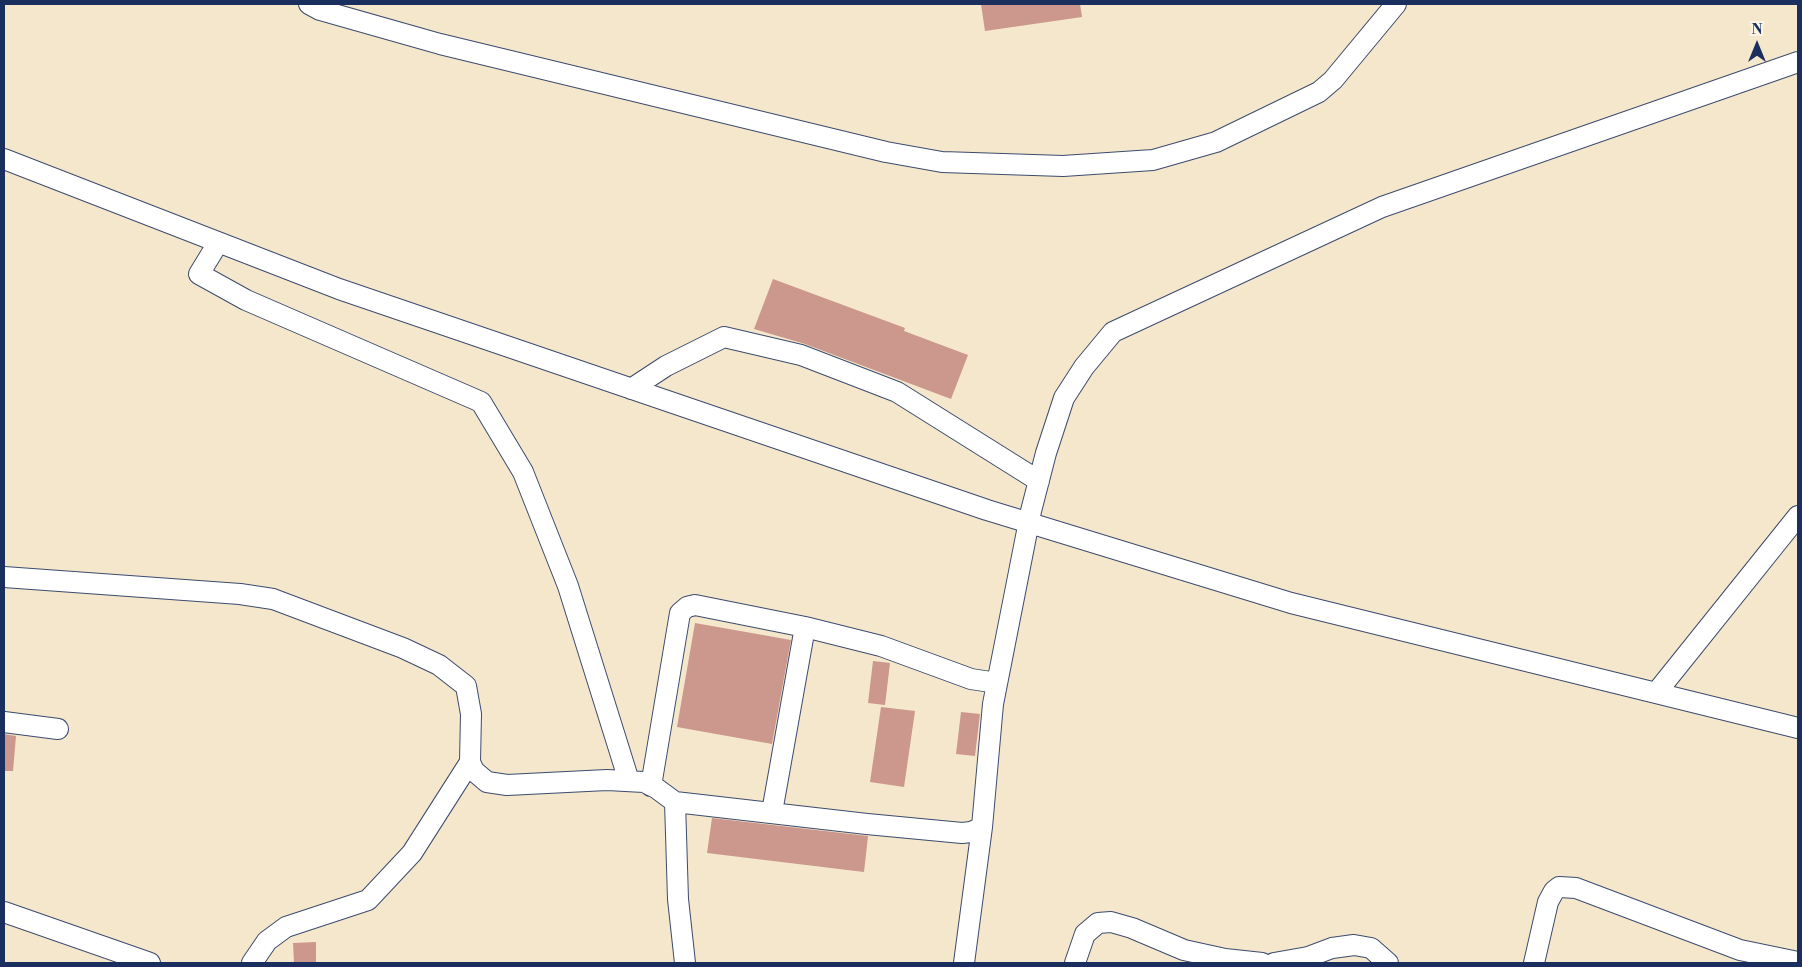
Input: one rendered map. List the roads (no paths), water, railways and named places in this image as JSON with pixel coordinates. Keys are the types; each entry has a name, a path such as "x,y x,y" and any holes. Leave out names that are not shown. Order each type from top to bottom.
{"street":[{"path":"309,4 320,10 449,47 886,152 942,162 1063,166 1153,160 1216,142 1233,134 1319,92 1333,80 1396,4"},
{"path":"964,963 982,827 993,704 1029,521 1039,480 1064,398 1084,367 1113,332 1382,207 1798,62"},
{"path":"4,159 339,290 988,510 1029,521 1291,603 1798,728"},
{"path":"218,243 198,274 246,300 482,402 524,472 565,577 629,781"},
{"path":"631,389 666,366 724,337 801,355 897,392 1039,480"},
{"path":"1656,693 1798,516"},
{"path":"4,578 185,590 273,599 403,648 439,665 466,686 471,714 470,762 474,771 487,782 507,785 607,780 629,781 651,786 675,802 962,833 982,827"},
{"path":"651,786 680,613 695,606 805,627 881,646 971,679 998,682"},
{"path":"772,812 805,627"},
{"path":"4,722 58,729"},
{"path":"252,963 268,941 286,927 368,900 412,853 470,762"},
{"path":"675,802 678,900 685,963"},
{"path":"1534,963 1548,902 1554,891 1560,888 1576,888 1740,950 1798,962"},
{"path":"4,912 150,963"},
{"path":"1075,963 1085,934 1098,923 1111,922 1132,928 1184,950 1225,959 1262,963"},
{"path":"1274,963 1308,957 1332,948 1354,945 1371,948 1388,963"}]}
